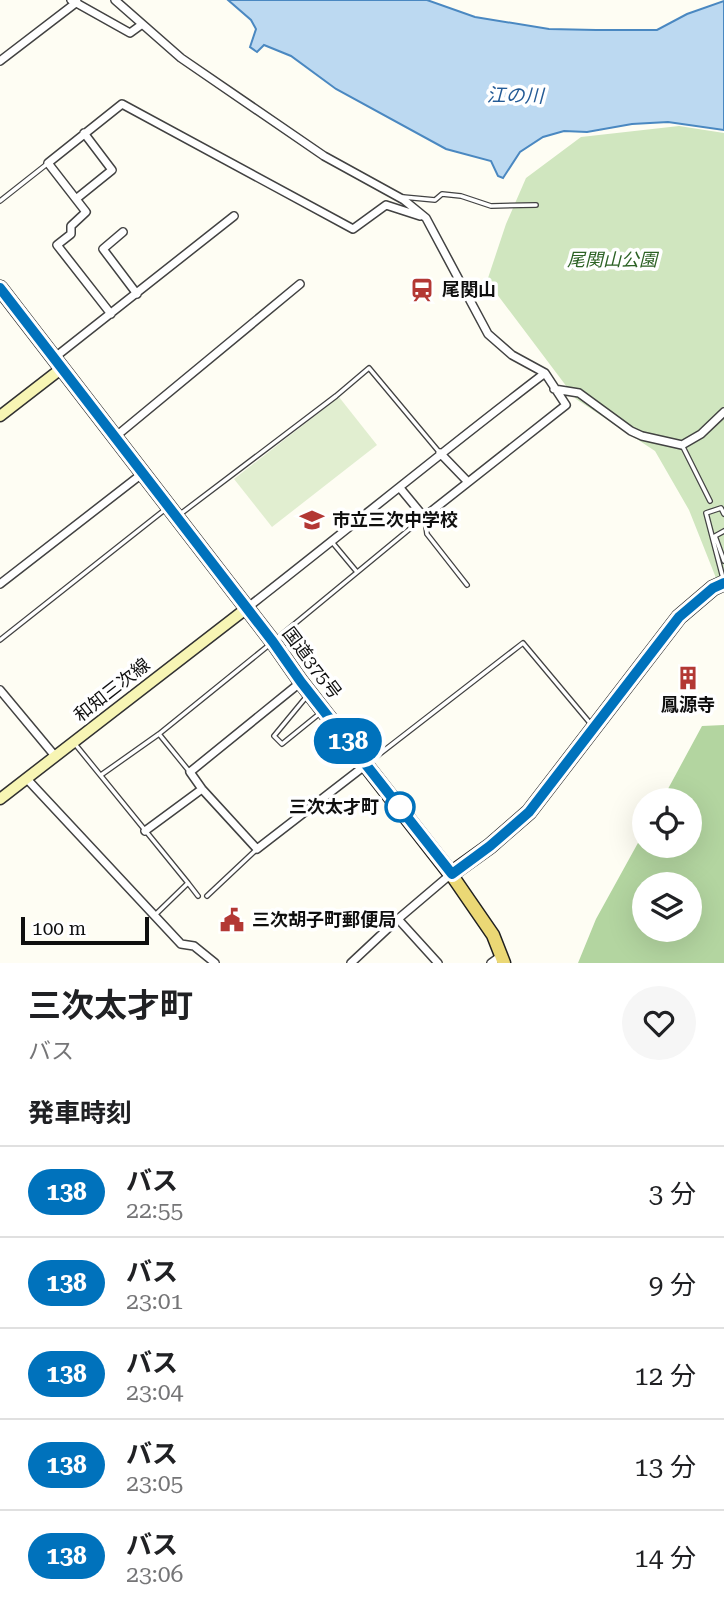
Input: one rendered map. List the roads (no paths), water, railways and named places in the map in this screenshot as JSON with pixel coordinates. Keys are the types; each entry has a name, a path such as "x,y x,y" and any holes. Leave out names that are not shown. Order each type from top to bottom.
{"highway":[{"name":"国道375号","path":"0,288 273,642 305,688 452,874"},
{"path":"452,874 529,812 679,617 724,582"}],"main road":[{"path":"0,416 58,363"},
{"name":"和知三次線","path":"0,799 247,608"},
{"path":"452,874 494,935 503,959"}],"street":[{"path":"115,0 181,58 324,156 400,198 426,218 488,334 512,355 545,373 566,405 424,517 400,488"},
{"path":"0,61 74,1 130,33 141,24"},
{"path":"111,314 57,245 71,234 71,226 86,212 48,163 122,104 353,229 386,205 426,218"},
{"path":"76,199 112,170 84,133"},
{"path":"58,363 111,314 234,216"},
{"path":"123,232 103,249 137,293"},
{"path":"115,437 300,284"},
{"path":"247,608 400,488 440,453 545,373"},
{"path":"554,389 579,393 642,436 682,445 701,434 724,412"},
{"path":"440,453 468,482"},
{"path":"0,584 143,473"},
{"path":"305,688 190,772 202,789 257,849 367,764"},
{"path":"0,690 55,756"},
{"path":"27,779 153,917 181,944 194,946 215,963"},
{"path":"145,831 202,789"},
{"path":"351,963 452,874"},
{"path":"398,919 438,963"},
{"path":"491,963 503,959"}],"lane":[{"path":"0,201 48,163"},
{"path":"400,198 408,196 435,200 442,194 461,196 491,206 536,205"},
{"path":"0,640 172,512 336,396 369,368 440,453"},
{"path":"682,445 710,501"},
{"path":"724,514 721,508 706,513 724,582"},
{"path":"101,775 159,734 424,517 427,534 467,585"},
{"path":"724,531 715,536 724,561"},
{"path":"332,542 357,572"},
{"path":"367,764 523,643 594,727"},
{"path":"305,688 274,736 282,744 323,710"},
{"path":"159,734 190,772"},
{"path":"73,742 198,896"},
{"path":"207,896 257,849"},
{"path":"153,917 188,883"}],"water":[{"name":"江の川","path":"228,0 427,0 475,17 549,29 596,30 657,30 687,14 724,1 724,130 668,122 632,124 587,132 564,131 543,137 520,152 503,178 498,176 491,161 446,149 336,89 291,56 264,45 257,52 250,47 256,29 251,20"}],"place":[{"name":"尾関山","path":"422,290"},
{"name":"市立三次中学校","path":"312,520"},
{"name":"鳳源寺","path":"688,678"},
{"name":"三次太才町","path":"400,807"},
{"name":"三次胡子町郵便局","path":"232,920"}],"park label":[{"name":"尾関山公園","path":"612,260"}]}
